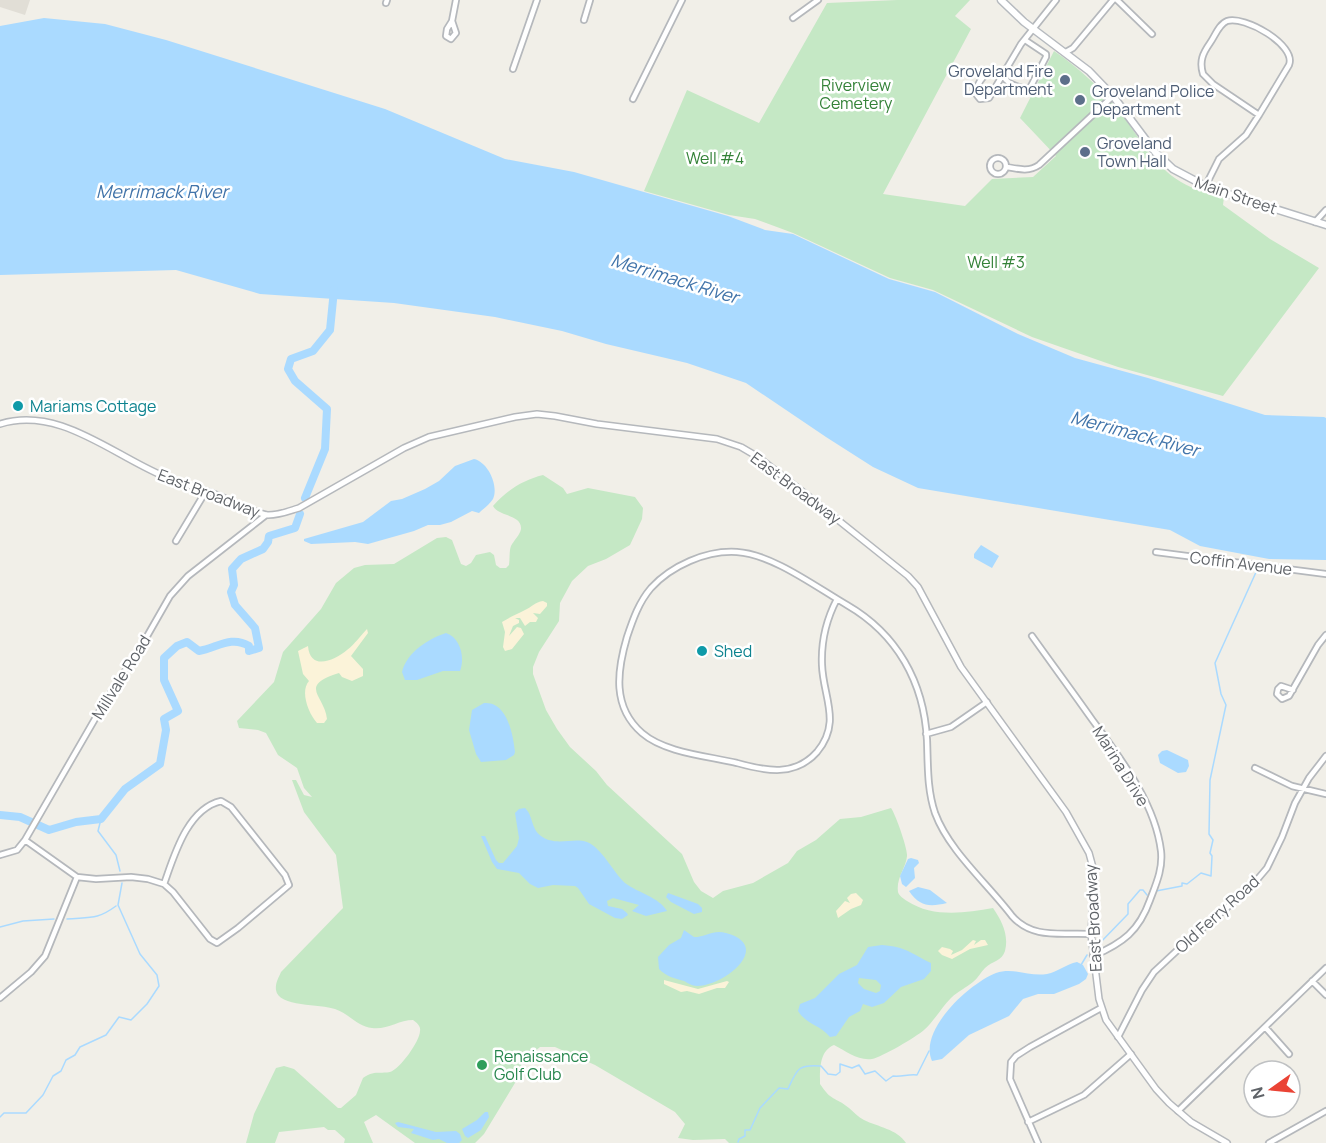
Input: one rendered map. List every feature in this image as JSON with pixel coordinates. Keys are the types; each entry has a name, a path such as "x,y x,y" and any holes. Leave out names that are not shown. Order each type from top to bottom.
{"main road":[{"name":"Main Street","path":"1001,0 1034,30 1078,61 1113,96 1165,163 1205,187 1326,225"}],"street":[{"path":"452,21 456,0"},
{"path":"513,69 537,0"},
{"path":"584,20 590,0"},
{"path":"633,99 682,0"},
{"path":"793,18 818,0"},
{"path":"1025,39 1046,54 1031,86 1025,89 1016,86 1006,80 1003,75 995,72 983,76 976,89 976,94 980,99 989,98 1003,75 1025,39 1056,0"},
{"path":"1066,52 1074,48 1115,0 1152,34"},
{"path":"1205,187 1219,159 1246,135 1259,115 1289,65 1291,60 1289,52 1270,34 1240,21 1228,21 1220,27 1202,57 1203,74 1213,84 1259,115"},
{"path":"1006,167 1024,170 1034,168 1113,96"},
{"path":"1315,222 1326,210"},
{"name":"East Broadway","path":"0,424 21,419 40,420 60,425 161,475 266,515 282,514 299,508 404,448 429,437 515,417 537,414 555,416 717,439 741,447 758,457 908,576 918,587 961,668 1066,812 1089,853 1095,875 1091,934 1101,1008 1106,1020 1156,1089 1191,1122 1227,1143"},
{"path":"176,541 206,491"},
{"name":"Millvale Road","path":"0,855 17,850 25,840 111,691 175,590 188,576 266,515"},
{"name":"Coffin Avenue","path":"1156,552 1326,574"},
{"path":"837,599 826,625 822,653 824,681 830,705 830,725 820,747 803,763 785,770 770,771 668,747 646,737 628,716 621,700 618,677 620,661 630,626 646,595 662,578 674,570 696,559 716,553 752,554 769,560 837,599 877,626 901,654 918,687 927,734 930,792 938,820 948,838 1012,916 1023,926 1038,933 1091,934"},
{"path":"1293,690 1326,635"},
{"name":"Marina Drive","path":"1032,636 1126,768 1152,817 1159,842 1160,873 1142,919 1125,939 1094,956"},
{"path":"927,734 948,729 987,702"},
{"name":"Old Ferry Road","path":"1118,1037 1143,990 1162,964 1250,888 1263,873 1273,857 1303,789 1326,756"},
{"path":"1255,768 1292,786 1326,794"},
{"path":"25,840 77,877 96,879 131,877 164,884 210,939 217,943 287,888 289,883 231,807 221,801 206,808 184,831 164,884"},
{"path":"0,998 31,972 45,956 77,877"},
{"path":"1178,1111 1326,968"},
{"path":"1312,981 1326,995"},
{"path":"1038,1143 1010,1079 1011,1062 1030,1047 1101,1008"},
{"path":"1265,1027 1289,1054"},
{"path":"1028,1122 1084,1095 1131,1054"},
{"path":"1269,1143 1326,1111"}],"shaded area":[{"path":"0,0 30,0 25,15 0,7"}],"green space":[{"path":"970,0 955,16 971,29 883,194 965,206 992,179 1033,177 1056,156 1020,118 1054,51 1106,96 1155,159 1171,175 1191,187 1224,197 1223,205 1270,239 1319,268 1223,396 1118,367 1032,337 933,290 890,278 793,233 755,219 729,215 644,191 687,90 759,123 827,3"},
{"name":"Renaissance Golf Club","path":"543,475 563,488 567,494 588,488 635,497 643,508 642,519 630,545 588,566 572,581 560,603 559,621 539,652 533,667 533,674 546,710 570,747 596,771 607,785 682,854 694,882 701,891 713,898 723,891 753,883 788,863 797,851 816,840 840,819 861,817 891,808 907,852 898,882 900,896 917,906 938,912 993,908 999,918 1006,939 1004,954 985,968 973,982 956,993 924,1030 883,1055 872,1059 857,1057 834,1045 823,1056 820,1067 820,1084 827,1094 862,1119 898,1134 906,1143 729,1143 725,1139 678,1138 685,1124 675,1112 595,1065 555,1047 540,1047 522,1062 518,1078 484,1134 475,1143 415,1143 376,1115 364,1122 373,1143 344,1143 345,1139 335,1130 328,1130 324,1127 279,1132 275,1143 246,1143 254,1114 276,1068 284,1066 294,1069 338,1108 341,1108 356,1095 363,1078 373,1073 390,1072 399,1066 413,1048 420,1029 413,1020 383,1028 367,1027 335,1009 284,999 276,990 281,972 343,908 336,855 304,812 292,780 296,780 304,795 312,797 304,788 297,768 278,755 266,733 239,728 237,721 274,682 283,652 321,609 336,583 354,568 365,565 394,564 437,538 446,537 452,540 461,564 466,566 476,555 490,552 494,555 496,565 506,568 509,565 511,546 521,529 520,524 493,506 516,486"}],"sand":[{"path":"543,601 547,603 547,606 540,614 533,613 538,618 536,622 530,622 525,626 520,618 515,618 519,620 519,623 513,626 509,636 517,627 521,628 524,634 512,649 505,651 503,647 505,632 502,622"},
{"path":"367,629 368,633 351,656 363,669 363,676 352,681 342,677 339,673 319,682 316,692 327,719 324,723 317,723 306,702 305,690 309,681 303,674 298,651 308,646 313,659 323,662 336,658 350,648"},
{"path":"856,893 863,900 861,905 838,918 836,911 845,901 850,903 847,898"},
{"path":"973,940 976,941 974,945 985,940 988,945 970,949 952,959 938,951 942,947 950,949 953,951 951,955 962,950"},
{"path":"664,980 698,989 729,982 725,988 699,994 681,992 664,984"}],"water":[{"name":"Merrimack River","path":"44,18 105,24 166,40 385,109 505,159 574,172 728,216 765,230 793,234 889,279 935,292 1018,334 1075,358 1148,378 1265,415 1324,417 1326,418 1326,560 1269,559 1200,546 1170,530 918,488 873,467 746,383 687,363 562,331 495,317 394,303 260,294 176,270 0,275 0,26"},
{"path":"474,459 488,470 495,488 493,499 479,513 472,511 451,522 428,525 368,544 355,542 311,544 304,541 304,539 363,522 391,501 425,489 439,481 455,466"},
{"path":"981,545 999,556 992,568 974,558 974,554"},
{"path":"446,633 455,639 460,649 462,660 460,671 443,671 417,680 405,680 402,672 413,652 425,643"},
{"path":"484,703 498,707 507,720 513,736 515,752 506,760 481,762 476,754 469,730 472,710"},
{"path":"1167,750 1188,760 1189,766 1186,772 1178,773 1160,763 1158,755"},
{"path":"525,808 535,830 541,836 553,841 587,842 602,855 625,883 659,902 667,911 646,916 632,911 639,905 613,898 607,901 608,906 622,909 628,915 622,919 615,918 589,904 575,886 553,885 538,888 530,884 519,873 497,869 481,836 485,836 496,860 503,863 517,846 519,838 515,813"},
{"path":"908,859 918,860 919,863 914,868 915,878 906,887 902,884 900,876"},
{"path":"918,887 930,890 947,903 930,905 921,903 909,891"},
{"path":"668,893 698,904 702,912 694,914 671,902 666,897"},
{"path":"684,930 694,937 718,932 726,933 740,939 746,947 745,955 731,973 708,984 695,986 671,977 659,969 658,957 669,945 681,938"},
{"path":"882,945 903,949 931,963 931,971 924,979 901,987 884,1003 872,1007 863,1004 860,1011 849,1017 836,1036 830,1037 802,1016 798,1011 800,1004 815,998 839,974 857,965 868,947","holes":["859,978 876,980 881,985 880,991 876,993 864,989 858,983"]},
{"path":"1077,962 1083,965 1088,974 1086,979 1079,984 1054,994 1038,994 1023,999 1009,1016 969,1035 942,1059 932,1061 930,1049 932,1036 939,1022 961,997 985,978 1003,971 1047,974"},
{"path":"488,1112 489,1117 481,1130 468,1138 465,1136 462,1129"},
{"path":"395,1123 436,1132 456,1131 462,1140 459,1143 447,1143 439,1139 433,1140 411,1133 414,1129 398,1127"}],"waterway":[{"path":"305,498 325,449 327,409 295,381 288,369 291,359 313,351 330,330 334,290"},
{"path":"0,815 20,817 49,830 76,822 101,819 125,789 160,764 166,730 164,719 178,711 164,680 164,658 177,646 187,642 199,651 230,642 249,646 249,651 259,648 255,628 235,605 231,592 234,585 232,569 241,559 263,549 269,536 295,528 300,514"},
{"path":"1156,891 1182,886 1182,883 1187,884 1201,873 1211,876 1212,856 1210,853 1213,840 1209,834 1210,780 1226,705 1221,694 1215,663 1257,570"},
{"path":"101,819 98,831 116,855 120,871"},
{"path":"0,1117 4,1113 26,1113 43,1095 53,1076 61,1071 66,1060 75,1055 80,1047 106,1035 119,1017 131,1020 147,1004 159,986 157,975 140,954 118,905 122,883"},
{"path":"1096,947 1128,914 1128,904 1140,890 1147,895"},
{"path":"67,919 98,916 116,906"},
{"path":"0,927 23,921 54,919"},
{"path":"1081,965 1087,955"},
{"path":"738,1142 745,1136 745,1130 750,1130 760,1108 779,1088 788,1089 796,1072 803,1067 821,1066 828,1074 836,1075 840,1072 840,1064 852,1068 859,1065 865,1074 875,1071 886,1081 893,1076 917,1075 929,1051"}],"place":[{"name":"Groveland Fire Department","path":"1065,80"},
{"name":"Groveland Police Department","path":"1080,100"},
{"name":"Groveland Town Hall","path":"1085,152"},
{"name":"Mariams Cottage","path":"18,406"},
{"name":"Shed","path":"702,651"},
{"name":"Renaissance Golf Club","path":"482,1065"}],"park label":[{"name":"Riverview Cemetery","path":"856,94"},
{"name":"Well #4","path":"715,158"},
{"name":"Well #3","path":"996,262"}]}
